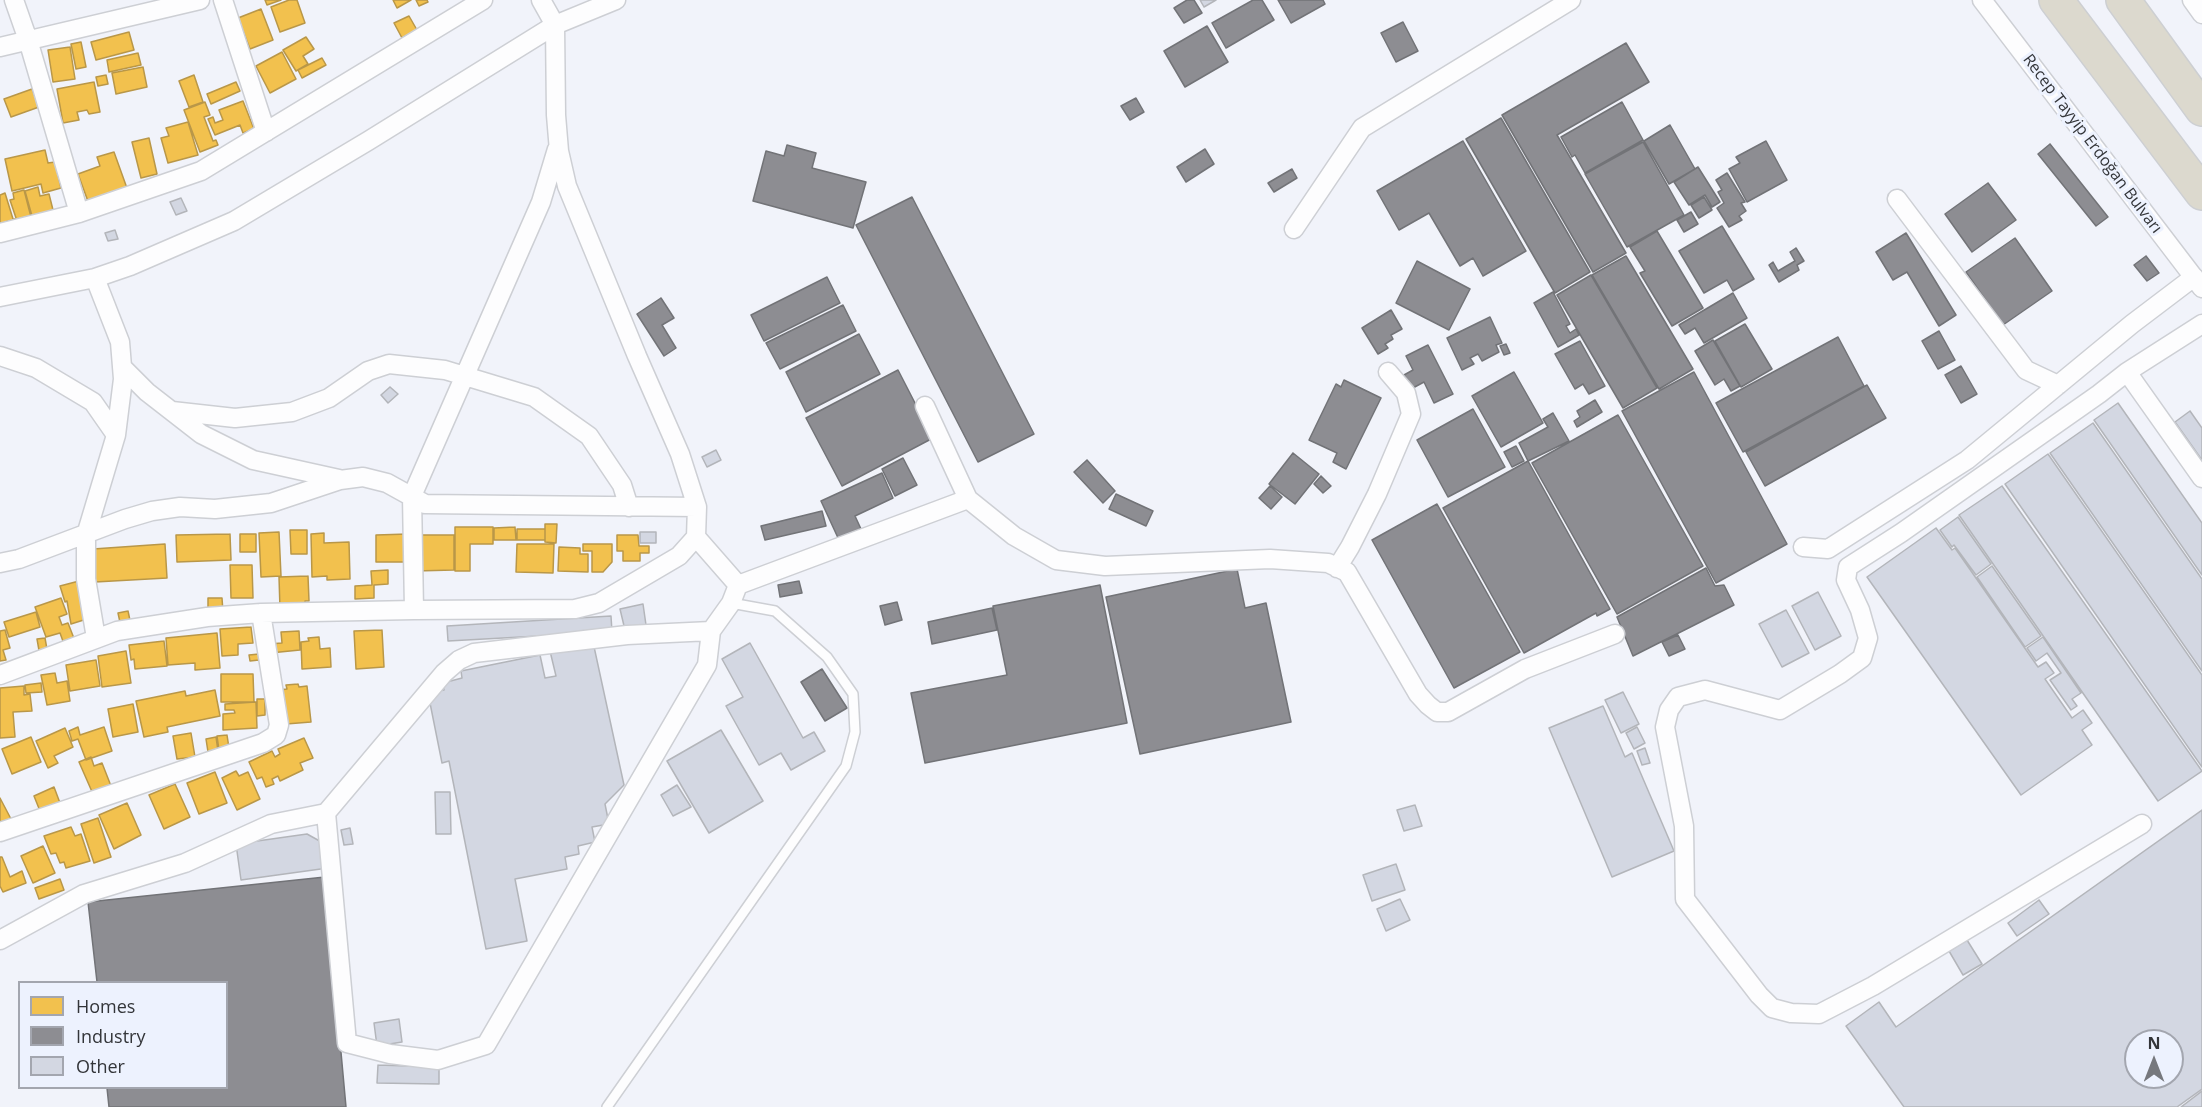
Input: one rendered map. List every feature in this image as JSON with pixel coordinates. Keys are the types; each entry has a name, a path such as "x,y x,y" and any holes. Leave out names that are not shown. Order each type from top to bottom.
{"highway":[{"path":"2056,0 2202,193"},
{"path":"2123,0 2202,109"}],"street":[{"path":"14,0 79,213"},
{"path":"0,47 200,0"},
{"path":"223,0 266,132"},
{"path":"0,675 117,631 207,617 261,613 575,609 599,603 679,556 696,537 697,507 680,454 567,186 558,145 555,25 540,0"},
{"path":"0,297 95,278 130,266 234,221 555,25 616,0"},
{"path":"1294,229 1362,128 1571,0"},
{"name":"Recep Tayyip Erdoğan Bulvarı","path":"1983,0 2198,283"},
{"path":"2192,0 2202,14"},
{"path":"0,233 79,213 201,171 480,1"},
{"path":"414,610 412,496 541,201 558,145"},
{"path":"1897,199 2026,370 2058,384"},
{"path":"95,278 120,342 123,379 116,435 86,535 86,579 96,638"},
{"path":"1803,547 1828,549 1957,467 2132,324 2198,283"},
{"path":"2142,824 1864,991 1819,1014 1791,1013 1772,1008 1759,995 1685,899 1684,826 1665,727 1669,710 1678,697 1705,690 1780,710 1862,658 1868,638 1860,610 1846,580 1848,567 1901,533 2127,372 2202,324"},
{"path":"0,356 36,368 93,402 116,435"},
{"path":"172,411 235,418 292,412 329,398 368,371 389,363 445,370 534,397 589,436 622,485 628,507"},
{"path":"122,367 147,392 201,434 254,460 340,480"},
{"path":"1337,568 1377,494 1411,414 1406,393 1388,372"},
{"path":"2127,372 2202,478"},
{"path":"925,406 968,499 1014,536 1056,560 1105,566 1270,559 1328,563 1347,572 1418,694 1437,712 1448,712 1525,669 1615,634"},
{"path":"0,563 20,559 152,511 180,507 215,509 271,503 340,480 363,477 387,483 425,504 697,507"},
{"path":"326,813 347,1043 390,1054 438,1060 486,1045 707,665 711,632 730,603 738,585 968,499"},
{"path":"696,537 738,585"},
{"path":"0,832 263,743 276,735 279,725 261,613"},
{"path":"0,940 84,894 185,863 271,824 326,813 444,673 459,660 474,653 627,635 711,632"}],"lane":[{"path":"607,1107 846,766 855,732 854,694 827,657 775,611 730,603"}],"building: Homes":[{"path":"265,0 281,0 267,5"},
{"path":"289,0 297,0 305,23 280,32 271,7"},
{"path":"393,0 411,0 397,8"},
{"path":"416,0 427,0 428,2 419,6"},
{"path":"261,9 273,40 250,49 238,18"},
{"path":"409,16 417,30 402,38 394,23"},
{"path":"129,32 134,50 96,60 91,42"},
{"path":"306,37 314,49 303,56 308,64 296,71 283,50"},
{"path":"81,42 86,67 76,69 71,44"},
{"path":"70,47 75,79 53,82 48,50"},
{"path":"282,52 296,79 270,93 256,66"},
{"path":"138,53 141,65 109,72 107,60"},
{"path":"322,58 326,65 302,78 298,70"},
{"path":"143,67 147,87 116,94 112,73"},
{"path":"106,75 108,84 98,86 96,77"},
{"path":"194,75 203,102 189,107 179,81"},
{"path":"94,82 100,112 89,114 87,110 77,112 79,120 63,123 57,89"},
{"path":"236,82 240,91 211,104 207,94"},
{"path":"32,89 39,107 11,117 4,99"},
{"path":"243,101 254,129 243,133 240,125 215,135 208,119 213,117 215,123 223,120 219,110"},
{"path":"205,102 210,115 204,117 213,141 216,140 218,145 200,152 184,110"},
{"path":"188,122 198,155 168,163 161,138 169,136 166,128"},
{"path":"149,138 157,174 141,178 132,142"},
{"path":"45,150 48,163 55,162 61,188 43,193 41,184 12,191 5,159"},
{"path":"114,152 128,191 89,204 78,174 100,166 97,157"},
{"path":"38,187 40,196 49,194 53,210 32,216 25,191"},
{"path":"24,190 31,217 19,227 10,200 14,199 13,193"},
{"path":"5,193 13,219 16,219 18,225 10,227 8,221 0,224 0,195"},
{"path":"545,524 557,524 556,543 545,542"},
{"path":"455,527 493,527 493,544 470,544 470,571 455,571"},
{"path":"515,527 516,540 494,540 494,528"},
{"path":"517,529 545,529 545,540 517,540"},
{"path":"290,530 307,530 307,554 291,554"},
{"path":"279,532 281,576 261,577 259,533"},
{"path":"324,533 324,543 349,542 350,579 327,580 327,576 312,577 311,534"},
{"path":"230,534 231,560 177,562 176,535"},
{"path":"240,534 256,534 256,552 240,552"},
{"path":"408,534 408,562 376,562 376,535"},
{"path":"415,535 454,535 454,570 415,571"},
{"path":"617,535 638,535 639,546 649,546 649,553 640,553 640,561 623,561 623,551 617,551"},
{"path":"165,544 167,578 95,582 93,549"},
{"path":"517,544 554,544 553,573 516,572"},
{"path":"583,544 612,544 612,562 603,572 592,572 592,551 583,551"},
{"path":"559,547 580,548 580,554 588,554 588,572 558,571"},
{"path":"230,565 252,565 253,598 231,598"},
{"path":"388,570 388,584 374,585 374,598 355,599 355,586 372,585 371,571"},
{"path":"308,576 309,601 305,601 305,608 280,609 279,577"},
{"path":"79,581 90,618 71,624 67,601 65,602 60,586"},
{"path":"61,598 67,614 59,617 62,625 68,623 75,641 64,644 60,633 46,637 35,607"},
{"path":"208,598 222,598 223,612 208,613"},
{"path":"128,611 131,625 121,627 118,613"},
{"path":"36,612 40,627 9,637 4,622"},
{"path":"251,627 253,643 238,644 238,655 222,656 220,629"},
{"path":"5,630 10,648 3,650 6,660 0,661 0,631"},
{"path":"382,630 384,667 356,669 354,631"},
{"path":"299,631 300,650 270,653 269,644 282,643 281,632"},
{"path":"217,633 220,668 195,670 195,663 168,665 166,638"},
{"path":"319,637 320,649 330,648 331,667 302,669 301,642 309,641 308,638"},
{"path":"45,638 48,655 40,656 37,639"},
{"path":"164,641 167,666 135,669 129,645"},
{"path":"126,651 131,683 102,687 98,656"},
{"path":"259,654 259,660 250,661 249,655"},
{"path":"96,660 100,686 70,691 66,665"},
{"path":"55,673 57,683 67,681 70,701 47,705 41,675"},
{"path":"221,674 253,674 254,702 221,702"},
{"path":"41,683 42,692 26,693 25,685"},
{"path":"298,684 299,687 307,686 311,722 286,724 279,690 287,689 286,685"},
{"path":"24,686 24,695 30,694 32,711 13,712 15,737 0,738 0,688"},
{"path":"215,690 220,716 167,727 168,732 144,737 136,701 185,691 186,696"},
{"path":"257,699 265,699 265,715 257,716"},
{"path":"256,702 257,728 223,730 223,714 235,713 234,710 225,710 225,704"},
{"path":"133,704 138,732 113,737 108,709"},
{"path":"78,727 80,735 104,727 112,751 86,760 78,739 72,741 69,731"},
{"path":"65,728 73,747 54,756 58,763 48,768 36,741"},
{"path":"191,733 195,757 177,759 173,736"},
{"path":"227,735 229,748 219,750 217,736"},
{"path":"31,737 41,762 12,774 2,749"},
{"path":"216,737 218,751 208,752 206,739"},
{"path":"304,738 313,758 300,763 303,770 280,781 278,776 272,779 274,784 266,787 262,777 257,779 249,762 272,751 275,757 280,754 278,749"},
{"path":"91,757 94,766 102,763 111,786 93,794 79,762"},
{"path":"236,771 239,776 248,772 260,799 237,810 222,778"},
{"path":"215,772 227,803 199,814 187,783"},
{"path":"175,784 190,817 164,829 149,795"},
{"path":"54,787 60,803 40,811 34,796"},
{"path":"0,798 11,819 0,824"},
{"path":"127,803 141,835 114,849 99,815"},
{"path":"98,818 111,857 94,863 81,824"},
{"path":"71,827 75,836 81,834 90,861 66,868 64,862 60,863 56,853 51,854 44,836"},
{"path":"43,846 55,873 33,883 21,856"},
{"path":"0,857 10,877 22,871 26,883 3,892 0,886"},
{"path":"60,879 64,890 39,899 35,888"}],"building: Industry":[{"path":"1187,0 1194,0 1202,13 1184,23 1174,8"},
{"path":"1253,0 1262,0 1274,20 1226,48 1212,23"},
{"path":"1278,0 1323,0 1325,4 1291,23"},
{"path":"1403,22 1418,51 1396,62 1381,33"},
{"path":"1207,26 1228,62 1185,87 1164,51"},
{"path":"1626,43 1649,82 1557,135 1626,253 1593,272 1502,115"},
{"path":"1136,98 1144,112 1130,120 1121,106"},
{"path":"1622,102 1643,140 1585,173 1575,155 1572,157 1561,137"},
{"path":"1501,118 1590,272 1555,293 1466,139"},
{"path":"1670,125 1695,169 1669,184 1644,141"},
{"path":"1463,141 1526,251 1483,276 1473,258 1460,266 1429,213 1399,230 1377,191"},
{"path":"1766,141 1787,180 1747,202 1729,169 1740,163 1736,157"},
{"path":"1643,142 1684,215 1627,247 1585,174"},
{"path":"2050,144 2108,217 2096,226 2038,154"},
{"path":"787,145 816,153 812,168 866,182 853,228 753,201 766,151 784,156"},
{"path":"1205,149 1214,164 1186,182 1177,167"},
{"path":"1698,167 1720,202 1712,207 1705,195 1689,205 1674,182"},
{"path":"1292,169 1297,178 1274,192 1268,183"},
{"path":"1727,173 1745,202 1741,203 1746,211 1739,216 1742,220 1729,227 1717,208 1724,203 1718,192 1722,190 1716,180"},
{"path":"1988,183 2016,220 1972,252 1945,214"},
{"path":"912,197 1034,434 978,462 856,225"},
{"path":"1704,197 1712,210 1699,218 1691,205"},
{"path":"1691,212 1698,224 1684,232 1677,220"},
{"path":"1722,226 1754,279 1733,291 1727,280 1704,293 1679,251"},
{"path":"1657,231 1703,308 1672,326 1640,273 1645,271 1630,247"},
{"path":"1906,233 1956,315 1939,326 1907,272 1893,280 1876,252"},
{"path":"2015,238 2052,291 2003,325 1966,272"},
{"path":"1796,248 1804,261 1797,265 1799,270 1779,282 1769,265 1773,262 1778,271 1795,261 1790,252"},
{"path":"1626,256 1693,369 1659,389 1592,275"},
{"path":"2146,256 2159,273 2147,281 2134,265"},
{"path":"1417,261 1470,289 1449,330 1396,303"},
{"path":"1591,275 1657,388 1623,408 1557,295"},
{"path":"827,277 840,303 764,341 751,315"},
{"path":"1553,292 1570,324 1566,326 1570,333 1576,329 1579,335 1558,347 1534,303"},
{"path":"1733,293 1747,318 1704,343 1695,328 1685,334 1679,325"},
{"path":"661,298 674,318 662,325 676,348 664,356 637,314"},
{"path":"843,305 856,331 780,369 766,343"},
{"path":"1391,310 1402,329 1391,335 1393,339 1385,344 1388,348 1378,354 1362,328"},
{"path":"1490,317 1502,343 1496,345 1499,352 1482,361 1478,354 1470,358 1474,364 1462,370 1447,338"},
{"path":"1745,324 1772,369 1741,387 1715,341"},
{"path":"1939,331 1955,360 1938,369 1922,341"},
{"path":"859,334 880,374 806,412 786,372"},
{"path":"1838,337 1864,386 1743,452 1716,403"},
{"path":"1713,340 1740,386 1731,391 1724,379 1715,385 1695,351"},
{"path":"1580,341 1605,386 1589,394 1583,384 1575,389 1555,354"},
{"path":"1506,344 1510,353 1504,355 1500,346"},
{"path":"1428,345 1453,394 1434,403 1424,382 1411,389 1404,375 1413,370 1406,356"},
{"path":"1961,366 1977,394 1961,403 1945,375"},
{"path":"898,370 933,438 842,486 806,418"},
{"path":"1514,372 1543,423 1501,447 1472,396"},
{"path":"1694,372 1787,544 1716,583 1622,411"},
{"path":"1344,380 1381,398 1346,469 1333,462 1337,453 1309,440 1336,384 1341,387"},
{"path":"1867,385 1886,418 1765,486 1746,452"},
{"path":"1595,400 1602,412 1577,427 1574,421 1580,417 1577,411"},
{"path":"1473,409 1505,467 1448,497 1417,440"},
{"path":"1553,413 1569,441 1528,461 1519,443 1548,427 1543,419"},
{"path":"1618,415 1703,566 1617,614 1532,463"},
{"path":"1516,446 1524,461 1512,467 1504,452"},
{"path":"1293,453 1319,474 1295,504 1269,484"},
{"path":"903,458 917,485 895,496 882,469"},
{"path":"1087,460 1115,491 1103,503 1074,472"},
{"path":"1528,461 1610,609 1597,616 1596,613 1524,653 1443,508"},
{"path":"882,473 893,498 855,516 861,529 839,540 821,501"},
{"path":"1321,476 1331,486 1323,493 1314,484"},
{"path":"1270,486 1282,497 1271,509 1259,498"},
{"path":"1116,494 1153,511 1146,526 1109,509"},
{"path":"1437,504 1520,652 1454,688 1372,540"},
{"path":"822,511 826,526 765,540 761,526"},
{"path":"1706,568 1715,586 1724,585 1734,605 1633,656 1617,617"},
{"path":"1237,569 1245,608 1266,603 1291,722 1140,754 1106,597"},
{"path":"799,581 802,593 780,597 778,585"},
{"path":"1100,585 1127,723 925,763 911,693 1007,675 993,606"},
{"path":"897,602 902,620 885,625 880,606"},
{"path":"992,608 997,630 932,644 928,622"},
{"path":"1678,635 1685,649 1669,656 1662,642"},
{"path":"822,669 847,708 825,721 801,682"},
{"path":"325,877 346,1107 109,1107 107,1089 228,1089 228,981 97,981 88,902"}],"building: Other":[{"path":"1200,0 1216,0 1204,7"},
{"path":"181,198 187,211 176,215 170,202"},
{"path":"115,230 118,239 108,241 105,233"},
{"path":"390,387 398,394 388,403 381,395"},
{"path":"2118,403 2202,523 2202,575 2094,420"},
{"path":"2190,411 2202,428 2202,460 2175,422"},
{"path":"2093,423 2202,579 2202,671 2050,453"},
{"path":"716,450 721,460 707,467 702,457"},
{"path":"2048,454 2202,675 2202,767 2005,484"},
{"path":"2002,486 2202,771 2158,801 1959,515"},
{"path":"1958,517 1991,564 1976,575 1940,530"},
{"path":"1936,528 1952,550 1955,548 2038,667 2046,662 2054,673 2045,679 2072,718 2083,710 2092,723 2082,730 2092,745 2021,795 1867,577"},
{"path":"640,532 656,532 656,543 640,543"},
{"path":"1992,566 2041,636 2025,647 1977,577"},
{"path":"1818,592 1841,636 1815,650 1792,606"},
{"path":"643,604 646,625 625,630 620,609"},
{"path":"1786,610 1809,653 1782,667 1759,624"},
{"path":"611,616 612,632 448,641 447,626"},
{"path":"2043,637 2081,693 2072,699 2077,706 2071,710 2050,680 2061,673 2047,653 2036,661 2027,648"},
{"path":"593,642 624,785 605,804 609,824 592,827 595,842 578,846 579,854 565,857 567,869 515,879 527,941 486,949 449,761 442,763 428,693 444,690 443,683 462,678 461,671 540,655 545,678 556,676 550,651"},
{"path":"750,643 803,738 814,732 825,751 791,770 781,753 759,765 726,706 743,697 722,659"},
{"path":"1623,692 1639,724 1621,733 1605,700"},
{"path":"1603,706 1625,757 1632,753 1674,851 1612,877 1549,728"},
{"path":"1637,727 1645,743 1634,749 1626,733"},
{"path":"721,730 763,801 709,833 667,761"},
{"path":"1645,748 1650,763 1642,765 1637,751"},
{"path":"677,785 691,807 673,816 661,795"},
{"path":"435,792 450,792 451,834 436,834"},
{"path":"1415,805 1422,826 1404,831 1397,810"},
{"path":"2202,810 2202,1089 2177,1107 1904,1107 1846,1026 1879,1002 1896,1027"},
{"path":"350,828 353,844 344,845 341,830"},
{"path":"307,834 325,844 328,868 241,880 236,844"},
{"path":"1396,864 1405,890 1372,901 1363,875"},
{"path":"1400,899 1410,920 1386,931 1377,909"},
{"path":"2039,900 2049,914 2017,936 2008,923"},
{"path":"1967,940 1982,964 1963,975 1949,951"},
{"path":"399,1019 402,1042 377,1046 374,1023"},
{"path":"378,1065 439,1067 439,1084 377,1083"},
{"path":"2202,1091 2202,1107 2181,1107"}]}
